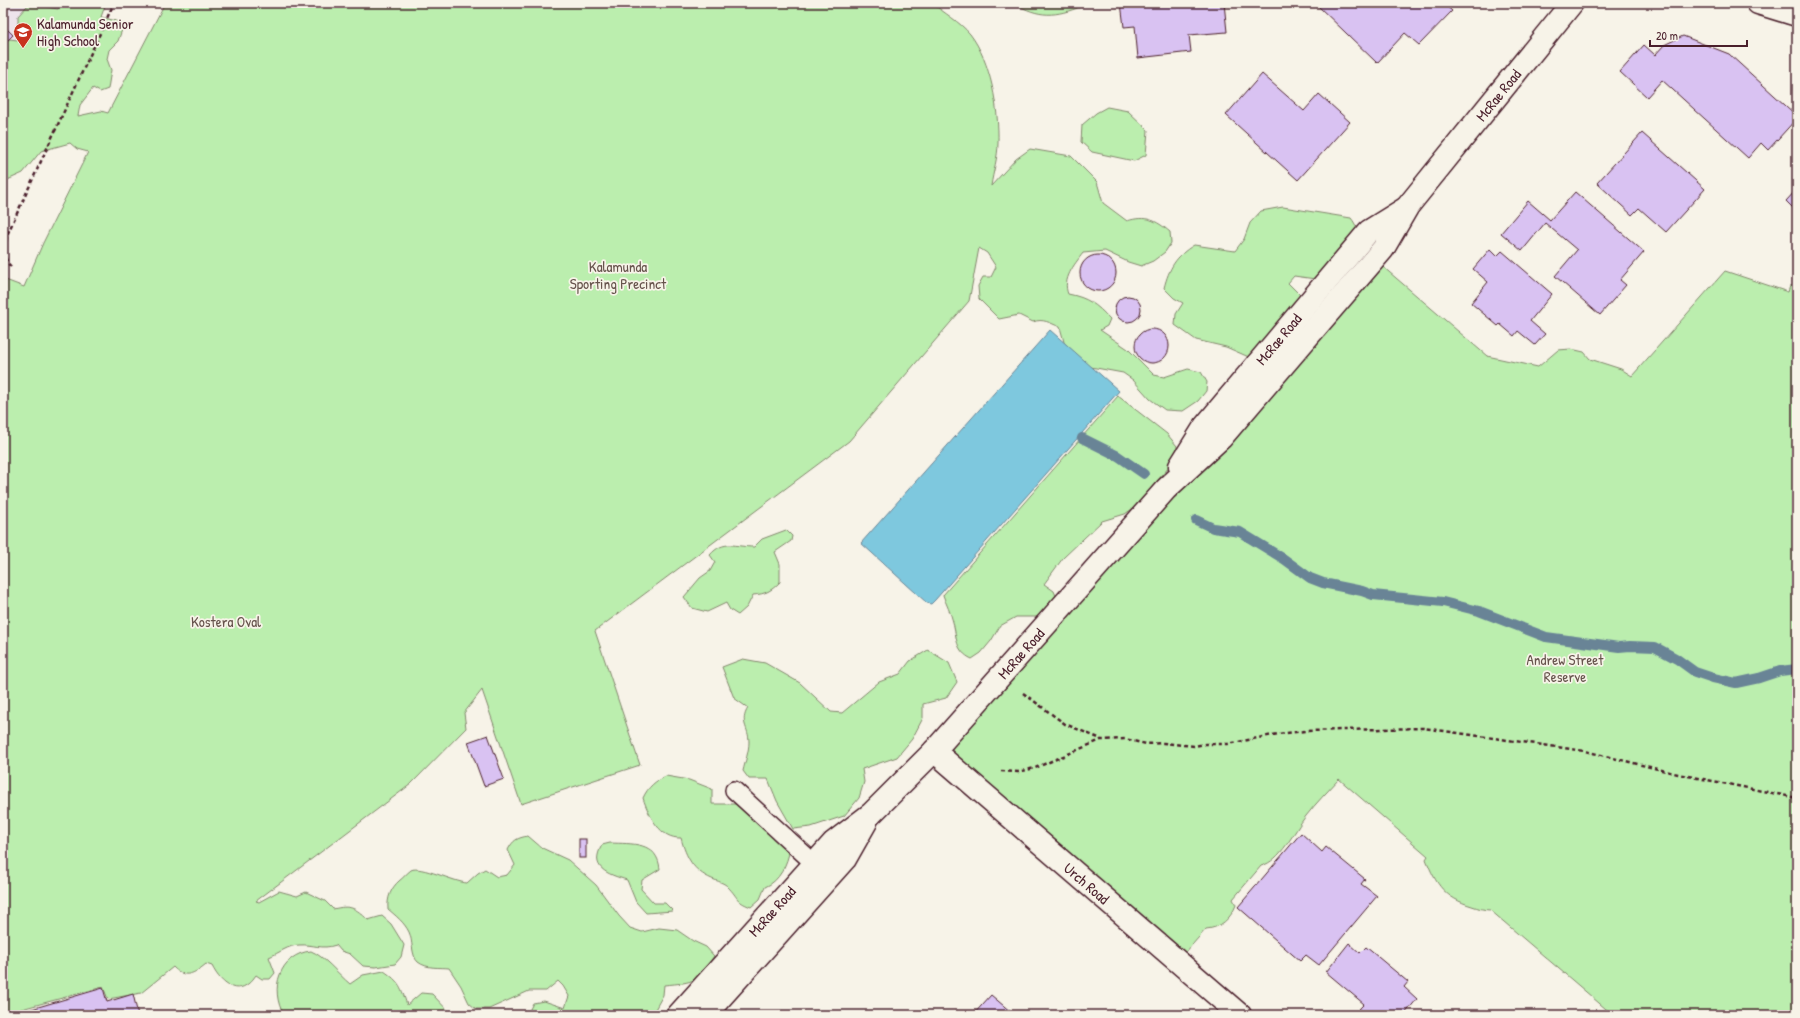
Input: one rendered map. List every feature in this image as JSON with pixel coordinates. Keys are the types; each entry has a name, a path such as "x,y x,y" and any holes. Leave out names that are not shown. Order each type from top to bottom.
{"street":[{"name":"McRae Road","path":"678,1015 833,843 871,814 934,751 1166,489 1221,438 1383,249 1408,206 1572,3"},
{"path":"1758,3 1797,15"},
{"name":"Urch Road","path":"934,751 1240,1015"},
{"name":"McRae Road","path":"705,1015 845,859 871,814"}],"lane":[{"path":"734,790 815,864"}],"path":[{"path":"11,267 4,254 7,236 114,3"},
{"path":"1000,677 1061,721 1101,740"},
{"path":"967,779 1000,771 1018,772 1035,768 1101,740 1125,740 1146,744 1163,743 1194,746 1205,744 1228,744 1278,734 1305,731 1422,728 1585,751 1678,774 1797,798"}],"shaded area":[{"name":"Kalamunda Senior High School","path":"3,3 85,3 3,95"}],"green space":[{"path":"61,3 106,3 101,17 120,22 123,27 118,41 109,50 107,59 111,70 108,89 100,92 93,88 80,105 78,116 101,111 108,113 165,3 932,3 970,34 977,45 988,72 995,101 998,130 997,154 991,186 1016,159 1030,149 1071,156 1097,182 1103,203 1127,221 1140,218 1150,220 1160,224 1170,232 1171,243 1165,252 1153,261 1141,266 1128,262 1105,251 1083,253 1070,272 1067,283 1068,294 1081,297 1096,306 1105,314 1110,319 1107,326 1100,330 1128,349 1154,375 1164,377 1188,369 1201,372 1207,382 1206,391 1198,401 1183,411 1165,410 1150,399 1133,380 1123,373 1080,365 1064,342 1060,327 1043,321 1033,322 1019,315 999,319 979,299 978,286 983,277 991,277 996,267 987,253 979,248 969,301 849,441 595,631 640,765 521,804 482,690 464,713 466,728 411,784 256,901 259,902 279,891 297,896 306,892 325,901 333,909 344,907 352,908 368,920 382,916 391,924 404,945 401,957 395,964 376,967 363,966 350,954 341,951 336,945 322,947 295,945 269,957 275,973 270,979 262,979 256,975 244,987 232,987 226,984 212,966 206,964 190,974 177,971 173,967 141,993 108,999 103,987 3,1014 3,279 24,287 43,243 88,152 77,149 70,143 41,151 23,173 3,182 3,42 9,39 18,40 18,16 27,6 40,5 58,9"},
{"path":"1013,3 1085,3 1083,6 1073,10 1048,14 1032,11"},
{"path":"1107,107 1128,111 1148,130 1146,155 1134,161 1092,152 1081,142 1082,125 1096,113"},
{"path":"1283,207 1351,218 1357,229 1361,250 1360,256 1354,268 1337,282 1294,276 1288,283 1304,299 1251,358 1226,347 1196,340 1175,325 1176,314 1183,303 1174,298 1164,288 1168,274 1178,258 1194,245 1235,251 1244,239 1250,223 1261,211"},
{"name":"Andrew Street Reserve","path":"1375,260 1487,356 1538,367 1558,350 1571,349 1584,352 1590,359 1621,369 1632,376 1725,271 1788,292 1790,286 1797,285 1797,1015 1613,1015 1490,910 1481,909 1463,903 1448,894 1434,876 1426,859 1428,856 1339,779 1301,822 1281,852 1268,863 1261,866 1233,899 1236,905 1225,922 1216,927 1206,929 1178,961 934,751"},
{"path":"1118,396 1167,434 1177,446 1175,460 1153,486 1145,500 1125,514 1102,521 1063,558 1044,584 1054,591 1058,601 1046,612 1036,617 1016,617 1000,626 991,641 981,653 972,659 966,656 962,652 956,639 952,619 943,595"},
{"path":"786,530 792,536 791,541 775,552 780,564 780,582 774,588 765,593 753,595 747,607 738,615 730,610 726,603 707,612 692,608 684,597 700,578 710,571 715,562 710,555 715,550 725,545 754,547 762,539"},
{"path":"928,650 949,663 957,682 946,698 923,704 923,718 912,739 897,757 862,769 864,782 859,798 844,816 811,827 793,829 777,801 768,779 749,779 743,771 749,745 749,737 744,721 745,713 748,708 734,698 722,667 743,659 765,663 800,683 831,712 842,713 879,682 900,674 910,661"},
{"path":"666,776 689,780 712,789 712,804 741,804 790,849 785,866 779,876 775,881 765,887 760,899 751,907 740,901 725,884 705,876 695,868 685,851 681,838 667,835 661,831 652,819 643,798 652,785"},
{"path":"528,836 542,848 568,860 596,885 630,928 642,932 659,928 677,930 693,941 706,947 714,956 703,972 694,980 689,982 664,985 663,995 652,1015 527,1015 533,1003 544,1001 565,1008 569,996 558,981 546,991 529,991 489,1009 476,1009 469,1003 461,986 449,968 425,966 418,962 414,956 411,939 407,928 388,909 389,897 396,884 411,870 415,869 467,883 485,869 497,877 507,875 515,865 508,850 516,840"},
{"path":"610,843 635,844 649,849 654,853 658,860 660,869 642,880 641,889 654,903 665,903 673,911 646,913 636,902 627,880 602,869 599,865 599,853 602,845"},
{"path":"311,951 326,961 350,984 363,975 384,971 397,982 407,1005 421,993 432,994 452,1015 284,1015 277,995 280,975 284,966 291,959 300,954"}],"water":[{"path":"1050,330 1119,391 935,600 931,604 927,603 861,543"}],"building":[{"path":"1121,3 1224,3 1227,32 1189,35 1191,52 1138,58 1135,26 1124,27"},
{"path":"1443,3 1452,11 1419,45 1405,33 1377,63 1316,4"},
{"path":"3,25 13,35 3,45"},
{"path":"1683,36 1729,54 1797,116 1797,118 1768,150 1761,143 1748,158 1662,80 1647,97 1620,72 1644,45 1655,55 1664,45"},
{"path":"1262,74 1304,111 1319,94 1350,122 1298,180 1226,115"},
{"path":"1642,133 1705,189 1666,232 1639,208 1632,215 1597,183"},
{"path":"1797,189 1797,212 1786,201"},
{"path":"1575,192 1644,252 1620,280 1626,285 1600,315 1555,276 1577,250 1545,223 1522,251 1501,233 1528,201 1550,220"},
{"path":"1490,249 1497,256 1502,251 1552,294 1530,321 1545,334 1535,345 1518,331 1514,336 1500,324 1498,326 1471,303 1488,282 1473,269"},
{"path":"1102,255 1111,260 1115,266 1115,280 1111,286 1102,291 1094,291 1085,286 1081,280 1080,269 1085,260 1091,256"},
{"path":"1128,296 1137,300 1141,309 1137,318 1128,322 1119,318 1115,309 1119,300"},
{"path":"1152,329 1164,334 1169,346 1164,358 1152,363 1140,358 1135,346 1140,334"},
{"path":"488,735 504,779 484,786 468,742"},
{"path":"1301,833 1322,852 1326,847 1365,879 1361,884 1377,896 1319,965 1306,955 1300,961 1238,907"},
{"path":"579,839 586,839 586,858 579,858"},
{"path":"1349,943 1360,953 1366,947 1408,982 1404,987 1417,999 1404,1015 1366,1015 1359,1009 1364,1004 1326,972"},
{"path":"103,988 107,1002 133,994 138,1015 11,1015"},
{"path":"991,995 1011,1012 1008,1015 973,1015"}],"waterway":[{"path":"1082,438 1118,456 1144,474"},
{"path":"1196,520 1213,528 1240,532 1284,559 1310,578 1323,583 1362,591 1373,595 1443,602 1479,611 1546,637 1619,647 1655,647 1677,659 1695,672 1736,683 1759,678 1780,671 1797,669"}],"place":[{"name":"Kalamunda Senior High School","path":"23,49"}],"park label":[{"name":"Kalamunda Sporting Precinct","path":"618,274"},
{"name":"Kostera Oval","path":"226,621"}]}
